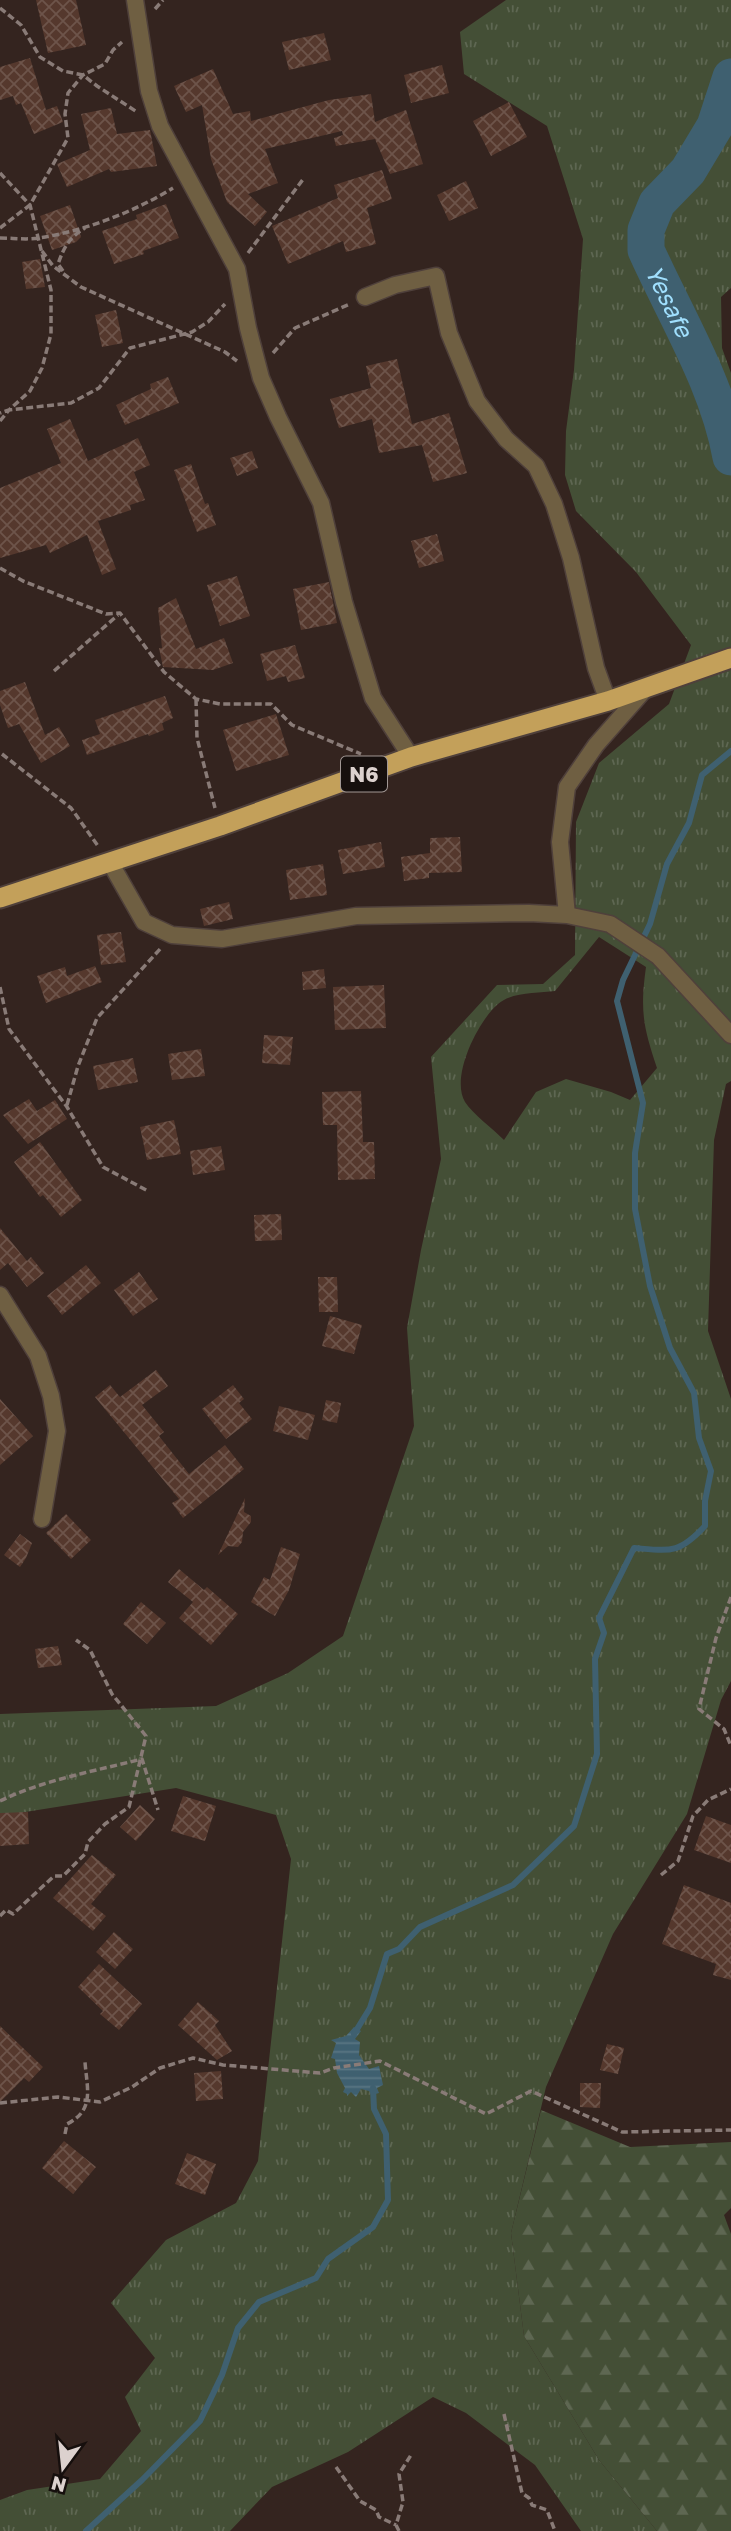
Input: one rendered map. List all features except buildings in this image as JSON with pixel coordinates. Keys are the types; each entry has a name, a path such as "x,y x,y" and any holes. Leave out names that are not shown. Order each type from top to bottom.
{"highway":[{"name":"N6","path":"0,898 220,827 411,757 608,701 731,658"}],"street":[{"path":"135,0 149,91 159,126 190,178 237,268 261,378 321,503 344,602 373,698 411,757"},
{"path":"365,298 395,285 436,276 449,333 477,401 506,439 536,466 554,504 571,558 596,668 608,701"},
{"path":"567,915 560,842 567,787 596,745 649,685"},
{"path":"111,864 144,922 172,935 222,939 356,916 567,915 610,924 658,956 731,1035"},
{"path":"0,1295 38,1356 51,1396 57,1431 43,1519"}],"path":[{"path":"0,228 30,205 68,138 65,114 68,93 83,75 106,65 113,50 163,0"},
{"path":"0,8 21,25 40,57 63,71 83,75 159,126"},
{"path":"0,173 30,205 51,290 51,334 42,368 30,391 0,421"},
{"path":"0,238 38,238 90,225 160,196 190,178"},
{"path":"66,276 58,264 64,247 72,236 90,225"},
{"path":"42,251 53,266 81,288 226,352 261,378 276,347 295,328 365,298"},
{"path":"0,413 71,403 99,388 130,348"},
{"path":"0,568 23,582 106,614 120,613"},
{"path":"54,671 120,613"},
{"path":"120,613 164,671 195,699 220,704 271,704 292,725 366,755"},
{"path":"195,699 197,738 220,827"},
{"path":"2,754 72,808 111,864"},
{"path":"67,1107 78,1066 97,1018 172,935"},
{"path":"0,987 9,1029 67,1107 103,1167 148,1191"},
{"path":"731,1597 716,1638 699,1709 724,1729 731,1746"},
{"path":"0,1916 6,1910 13,1914 54,1876 63,1876 85,1854 88,1842 105,1824 129,1807 146,1737 112,1694 89,1650 76,1640"},
{"path":"0,1801 88,1772 142,1759"},
{"path":"142,1759 158,1810"},
{"path":"662,1875 678,1861 693,1816 708,1800 731,1789"},
{"path":"0,2103 58,2097 100,2102 132,2087 160,2068 193,2058 223,2065 320,2073 334,2068 380,2061 486,2114 531,2091 622,2132 731,2130"},
{"path":"65,2134 67,2124 81,2117 88,2099 85,2062"},
{"path":"504,2414 522,2493 532,2505 547,2510 555,2531"},
{"path":"396,2525 403,2502 399,2474 411,2455"},
{"path":"337,2467 360,2501 376,2510 379,2517 396,2525 399,2531"}],"green space":[{"path":"506,0 731,0 731,288 721,297 722,348 731,373 731,1081 726,1084 714,1140 708,1331 731,1399 731,1681 721,1700 687,1814 613,1934 546,2087 511,2233 524,2336 599,2460 657,2531 581,2531 535,2465 466,2413 433,2397 348,2452 272,2487 230,2531 0,2531 0,2500 27,2490 100,2479 141,2431 125,2397 155,2358 111,2303 166,2240 236,2203 258,2161 291,1859 276,1815 176,1788 0,1816 0,1714 216,1706 288,1673 343,1636 414,1426 407,1328 441,1159 431,1057 497,985 543,984 575,955 576,822 599,763 669,704 691,645 636,572 576,511 565,475 566,431 574,370 583,239 547,126 464,74 460,32","holes":["599,937 646,967 644,1018 657,1068 630,1100 566,1079 536,1092 504,1140 465,1102 461,1079 468,1050 482,1023 503,1000 517,995 555,991"]},
{"path":"541,2110 630,2147 731,2142 731,2208 724,2215 731,2234 731,2531 657,2531 599,2460 524,2336 511,2233"}],"water":[{"path":"354,2027 361,2031 355,2039 360,2042 359,2055 369,2069 379,2066 383,2085 377,2088 379,2093 372,2095 361,2089 356,2097 351,2092 347,2096 343,2092 345,2088 337,2073 335,2059 331,2058 336,2043 331,2040 346,2036"}],"waterway":[{"name":"Yesafe","path":"731,77 715,126 688,171 657,203 646,230 646,250 706,377 725,430 731,457"},
{"path":"354,2034 370,2008 387,1954 399,1949 420,1927 513,1885 574,1826 597,1754 595,1659 604,1633 599,1618 634,1548 674,1549 688,1542 705,1526 705,1501 711,1471 699,1438 694,1393 670,1348 650,1286 635,1209 635,1153 643,1103 617,1001 623,980 650,924 667,864 689,823 702,775 731,751"},
{"path":"86,2531 142,2480 200,2421 222,2375 238,2328 259,2302 316,2278 328,2259 373,2227 388,2200 386,2134 374,2109 373,2088"}]}
